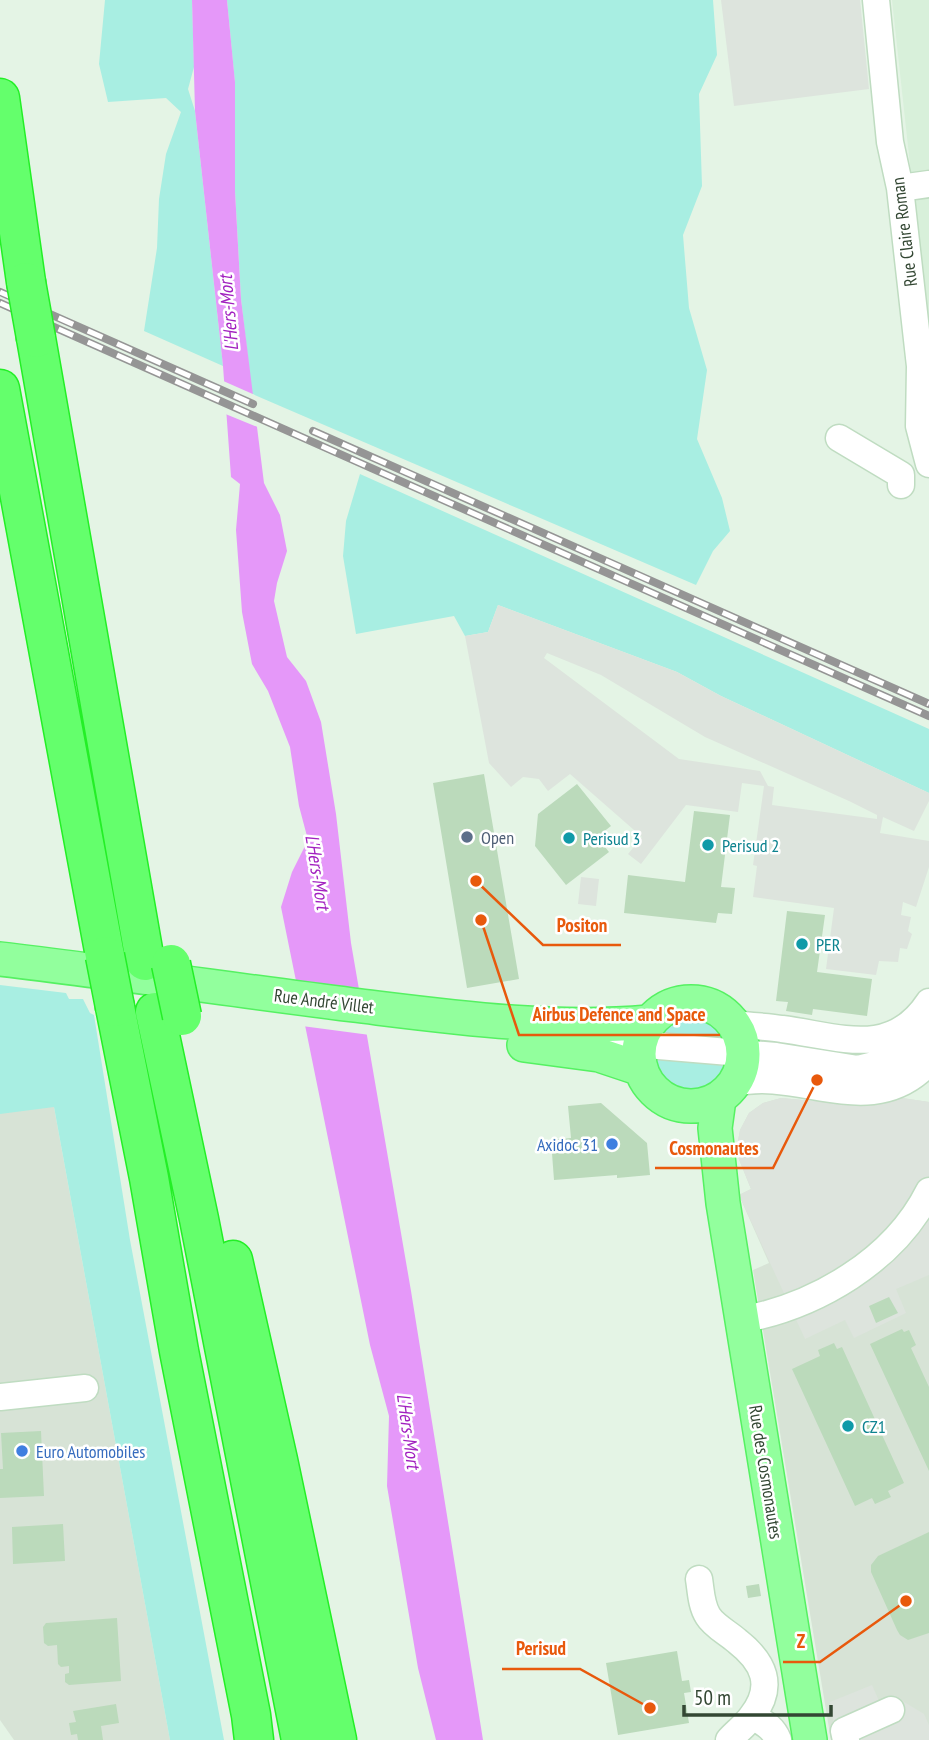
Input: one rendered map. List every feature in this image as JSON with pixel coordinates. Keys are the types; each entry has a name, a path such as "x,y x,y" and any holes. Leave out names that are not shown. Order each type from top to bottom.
{"highway":[{"path":"0,98 26,282 106,748 158,962 337,1740"},
{"path":"0,389 91,974 115,1007 254,1732"},
{"path":"169,1014 199,1219 301,1740"}],"main road":[{"name":"Rue André Villet","path":"0,960 261,1002 418,1023 580,1051 643,1045"},
{"name":"Rue André Villet","path":"0,978 91,974"},
{"path":"643,1045 660,1012 674,1005 705,1003 719,1010 734,1023 742,1038 733,1079 705,1105 691,1107 676,1104"},
{"name":"Rue André Villet","path":"418,1023 602,1026 643,1045"},
{"name":"Rue des Cosmonautes","path":"643,1045 646,1081 654,1091 676,1104 685,1114 696,1133 723,1203"},
{"name":"Rue des Cosmonautes","path":"733,1079 715,1128 723,1203 810,1740"}],"street":[{"name":"Rue Claire Roman","path":"876,0 890,142 900,188 925,366 919,426 929,464"},
{"path":"900,188 929,184"},
{"path":"839,439 901,475 901,485"},
{"path":"0,969 91,974"},
{"path":"734,1023 863,1041 895,1034 921,1014 929,1002"},
{"path":"733,1079 776,1056 858,1069 895,1060 929,1032"},
{"path":"643,1045 733,1079 772,1081 858,1093 898,1084 929,1062"},
{"path":"898,1084 929,1088"},
{"path":"741,1320 761,1317 787,1307 852,1276 889,1245 922,1206 929,1191"},
{"path":"0,1397 85,1388"},
{"path":"699,1579 703,1606 709,1619 751,1651 764,1672 761,1699 752,1716 731,1739"},
{"path":"764,1672 798,1666"},
{"path":"846,1740 844,1731 891,1710"},
{"path":"752,1716 769,1726 778,1740"}],"shaded area":[{"path":"105,0 192,0 194,67 188,89 195,111 223,366 144,331 157,248 159,199 166,154 181,112 166,98 108,102 99,64"},
{"path":"227,0 713,0 717,55 699,94 702,186 683,235 689,308 707,370 697,439 722,498 730,531 713,551 696,585 252,394 241,299 235,191 235,83"},
{"path":"721,0 860,0 869,89 734,106"},
{"path":"892,0 929,0 929,372 913,192"},
{"path":"360,474 929,729 929,793 721,696 677,672 498,605 488,632 465,636 454,616 356,634 343,556 346,521"},
{"path":"498,605 677,672 721,696 929,793 929,801 914,831 883,817 880,833 929,841 929,867 916,907 903,902 901,915 911,917 908,931 912,934 907,949 900,948 898,962 879,961 876,975 826,969 834,908 753,897 757,866 753,865 764,786 742,783 738,812 686,805 641,864 628,854 642,837 570,774 548,791 539,779 523,777 511,787 489,763 465,636 488,632","holes":["547,653 601,675 705,737 849,801 877,815 877,819 772,805 774,787 768,786 760,771 679,759 544,658"]},
{"path":"581,877 599,879 596,906 578,904"},
{"path":"0,985 66,993 69,999 83,999 90,1013 94,1015 130,1240 224,1740 170,1740 54,1107 0,1114"},
{"path":"0,1009 38,1020 170,1740 14,1740 0,1720"},
{"path":"691,1016 711,1023 725,1039 655,1040 670,1023"},
{"path":"652,1055 728,1059 722,1074 713,1084 690,1091 677,1088 666,1081 657,1070"},
{"path":"781,1098 846,1104 902,1098 929,1102 929,1740 831,1740 753,1270 769,1263 739,1195 751,1189 736,1152 740,1130 749,1113 763,1103"},
{"path":"781,1098 846,1104 902,1098 929,1102 929,1275 896,1289 906,1313 854,1338 845,1320 805,1339 739,1195 751,1189 736,1152 740,1130 749,1113 763,1103"},
{"path":"872,1685 879,1701 894,1696 924,1714 929,1725 929,1740 837,1740 830,1702"}],"water":[{"name":"L'Hers-Mort","path":"192,0 227,0 235,82 235,191 241,299 264,483 280,515 287,551 274,601 287,657 306,681 321,722 336,814 351,943 411,1291 483,1740 436,1740 418,1668 387,1486 389,1416 370,1345 281,907 292,872 308,840 299,806 290,747 268,691 252,664 242,612 236,530 240,484 231,477 223,366 195,111"}],"pier":[{"path":"221,380 255,395 260,428 223,413"},
{"path":"295,986 363,994 370,1035 302,1026"}],"building":[{"path":"484,774 519,979 467,988 433,783"},
{"name":"Perisud 3","path":"577,784 611,826 602,833 601,842 609,852 566,885 535,846 538,814"},
{"name":"Perisud 2","path":"694,811 730,815 721,887 735,888 732,914 718,913 716,923 624,913 628,875 685,882"},
{"name":"PER","path":"787,911 825,915 817,972 872,979 867,1016 813,1009 812,1015 786,1011 788,1002 776,1001"},
{"path":"601,1103 647,1143 650,1175 554,1180 551,1140 571,1138 568,1106"},
{"path":"889,1297 898,1313 876,1323 869,1306"},
{"path":"902,1329 904,1332 909,1330 916,1345 911,1348 929,1387 929,1471 870,1344"},
{"name":"CZ1","path":"834,1343 837,1349 842,1347 904,1483 888,1491 891,1497 875,1504 872,1498 855,1506 792,1369 820,1356 818,1350"},
{"name":"Euro Automobiles","path":"41,1431 44,1496 0,1498 0,1469 3,1469 1,1433"},
{"path":"63,1524 65,1561 13,1564 12,1527"},
{"path":"929,1532 929,1633 908,1640 897,1630 871,1572 871,1565 878,1556"},
{"path":"759,1584 761,1596 748,1598 746,1586"},
{"path":"117,1618 121,1681 69,1685 65,1682 69,1666 61,1667 58,1664 57,1645 48,1646 44,1643 43,1627 46,1623"},
{"path":"677,1651 682,1681 689,1680 691,1692 684,1693 689,1723 618,1735 606,1663"},
{"path":"116,1704 119,1723 101,1726 103,1740 78,1740 77,1734 71,1735 69,1723 76,1722 73,1711"}],"railway":[{"path":"0,292 253,404"},
{"path":"0,303 929,716"},
{"path":"313,431 929,704"}],"place":[{"name":"Open","path":"467,837"},
{"name":"Perisud 3","path":"569,838"},
{"name":"Perisud 2","path":"708,845"},
{"name":"Positon","path":"476,881"},
{"name":"Airbus Defence and Space","path":"481,920"},
{"name":"PER","path":"802,944"},
{"name":"Cosmonautes","path":"817,1080"},
{"name":"Axidoc 31","path":"612,1144"},
{"name":"CZ1","path":"848,1426"},
{"name":"Euro Automobiles","path":"22,1451"},
{"name":"Z","path":"906,1601"},
{"name":"Perisud","path":"650,1708"}]}
